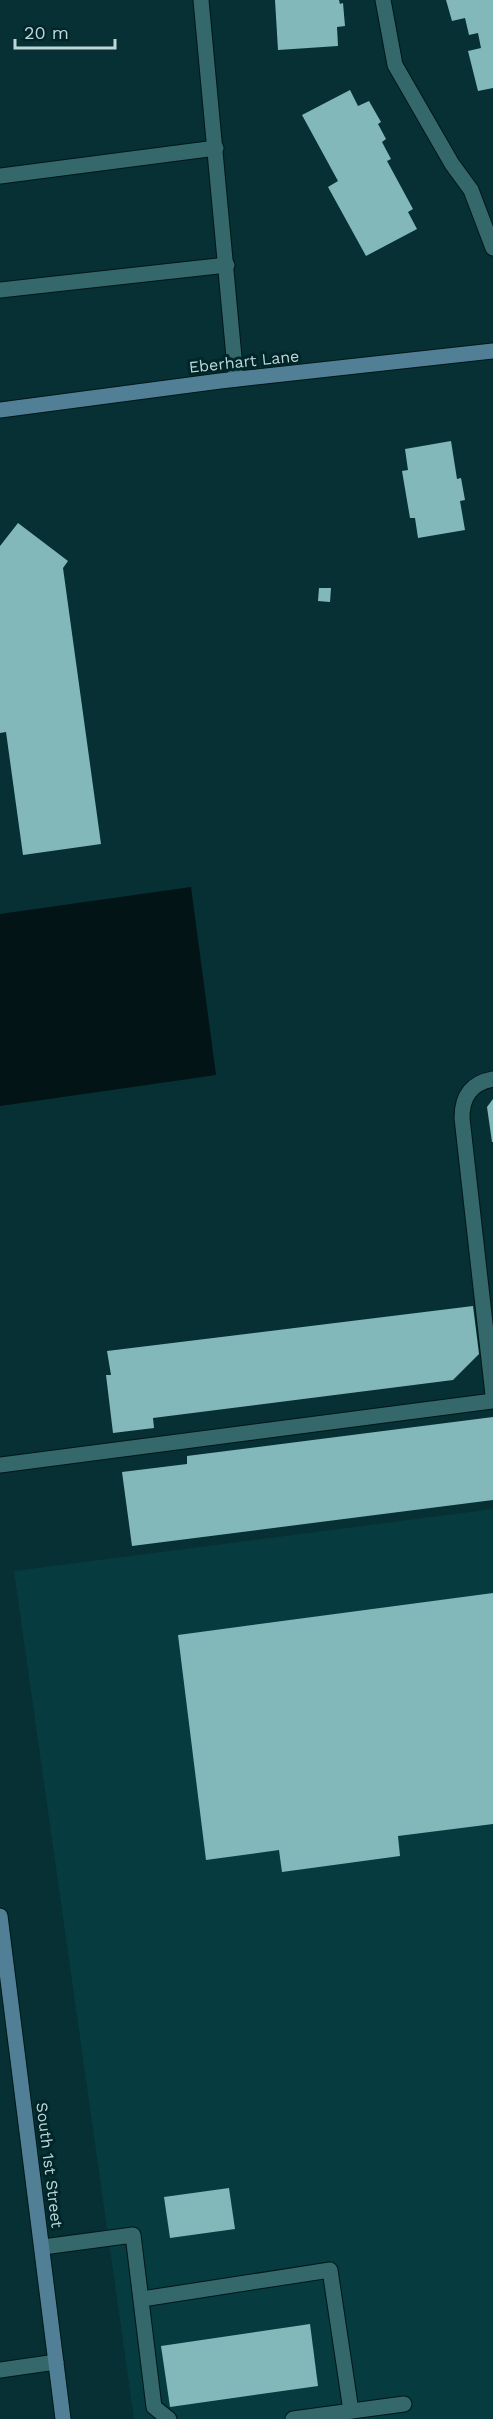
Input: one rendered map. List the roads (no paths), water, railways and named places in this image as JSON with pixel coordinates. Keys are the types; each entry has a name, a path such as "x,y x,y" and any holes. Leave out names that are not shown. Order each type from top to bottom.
{"main road":[{"name":"Eberhart Lane","path":"0,410 236,379 493,351"},
{"name":"South 1st Street","path":"0,1916 63,2419"}],"lane":[{"path":"201,0 236,379"},
{"path":"383,0 395,65 452,164 471,190 493,248"},
{"path":"0,176 216,148"},
{"path":"0,290 227,265"},
{"path":"493,1079 486,1080 471,1089 462,1104 493,1395"},
{"path":"0,1465 493,1401"},
{"path":"43,2247 133,2235 154,2407 169,2419"},
{"path":"142,2299 330,2270 351,2411"},
{"path":"0,2370 56,2362"},
{"path":"293,2419 326,2417 351,2411 404,2404"}]}
